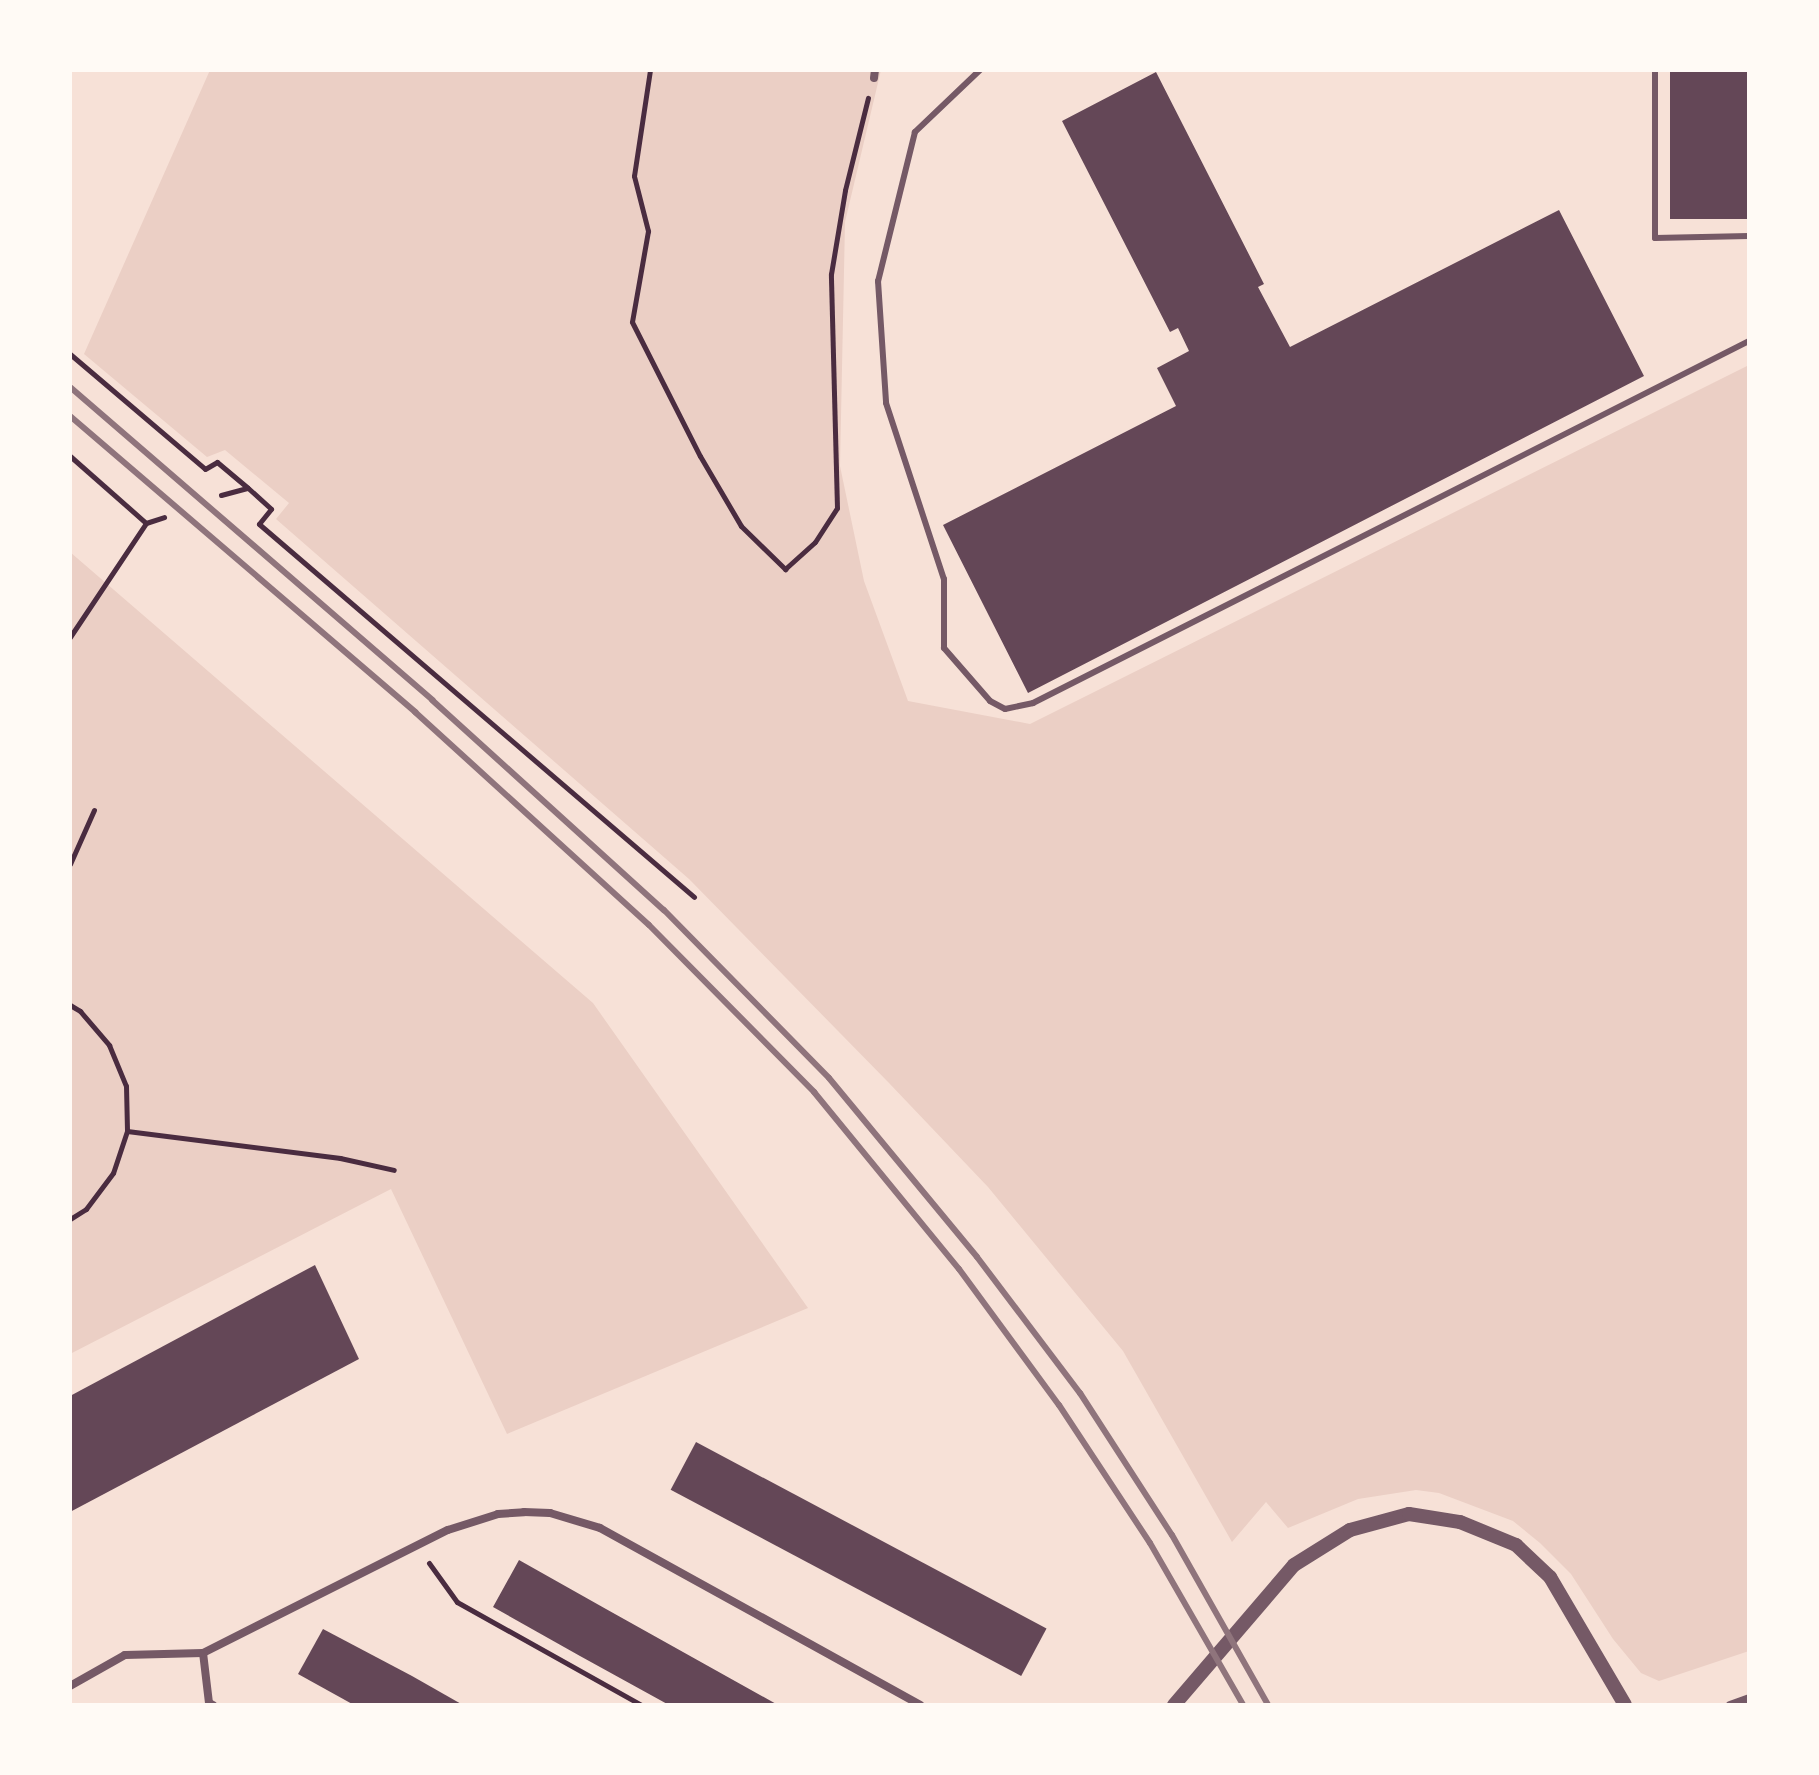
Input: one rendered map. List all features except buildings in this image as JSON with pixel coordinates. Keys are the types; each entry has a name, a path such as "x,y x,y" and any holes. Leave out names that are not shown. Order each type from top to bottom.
{"street":[{"path":"70,1686 125,1655 203,1653 472,1520 524,1512 576,1519 600,1528 920,1705"},
{"path":"1174,1705 1294,1565 1350,1530 1409,1514 1460,1522 1516,1545 1550,1577 1625,1705"},
{"path":"203,1653 209,1703 213,1705"},
{"path":"1730,1705 1749,1698"}],"lane":[{"path":"980,70 915,132 878,281 886,403 944,579 944,648 990,701 1005,709 1033,703 1749,341"},
{"path":"1655,70 1655,238 1749,236"}],"path":[{"path":"650,70 634,176 648,231 632,322 700,456 741,526 785,569 815,542 837,508 831,274 845,190 875,74"},
{"path":"70,354 205,469 217,462 248,488 271,509 259,524 694,897"},
{"path":"70,456 146,523"},
{"path":"221,495 248,488"},
{"path":"70,637 146,523 164,517"},
{"path":"70,864 94,810"},
{"path":"70,1005 80,1011 109,1045 126,1086 127,1131 113,1173 86,1209 70,1219"},
{"path":"127,1131 340,1158 394,1170"},
{"path":"417,1546 457,1602 641,1705"}],"shaded area":[{"path":"210,70 881,70 845,222 840,466 864,581 908,701 1030,724 1749,365 1749,1651 1659,1681 1641,1673 1613,1639 1571,1574 1540,1543 1513,1521 1439,1493 1416,1490 1358,1499 1288,1528 1266,1502 1232,1542 1123,1351 988,1187 889,1083 689,879 276,519 289,503 225,450 207,457 84,354"},
{"path":"70,552 593,1003 808,1308 507,1434 391,1189 70,1354"}],"railway":[{"path":"70,387 432,700 664,910 829,1078 977,1257 1080,1393 1172,1535 1268,1705"},
{"path":"70,416 415,712 649,925 814,1092 959,1269 1059,1405 1150,1543 1243,1705"}]}
